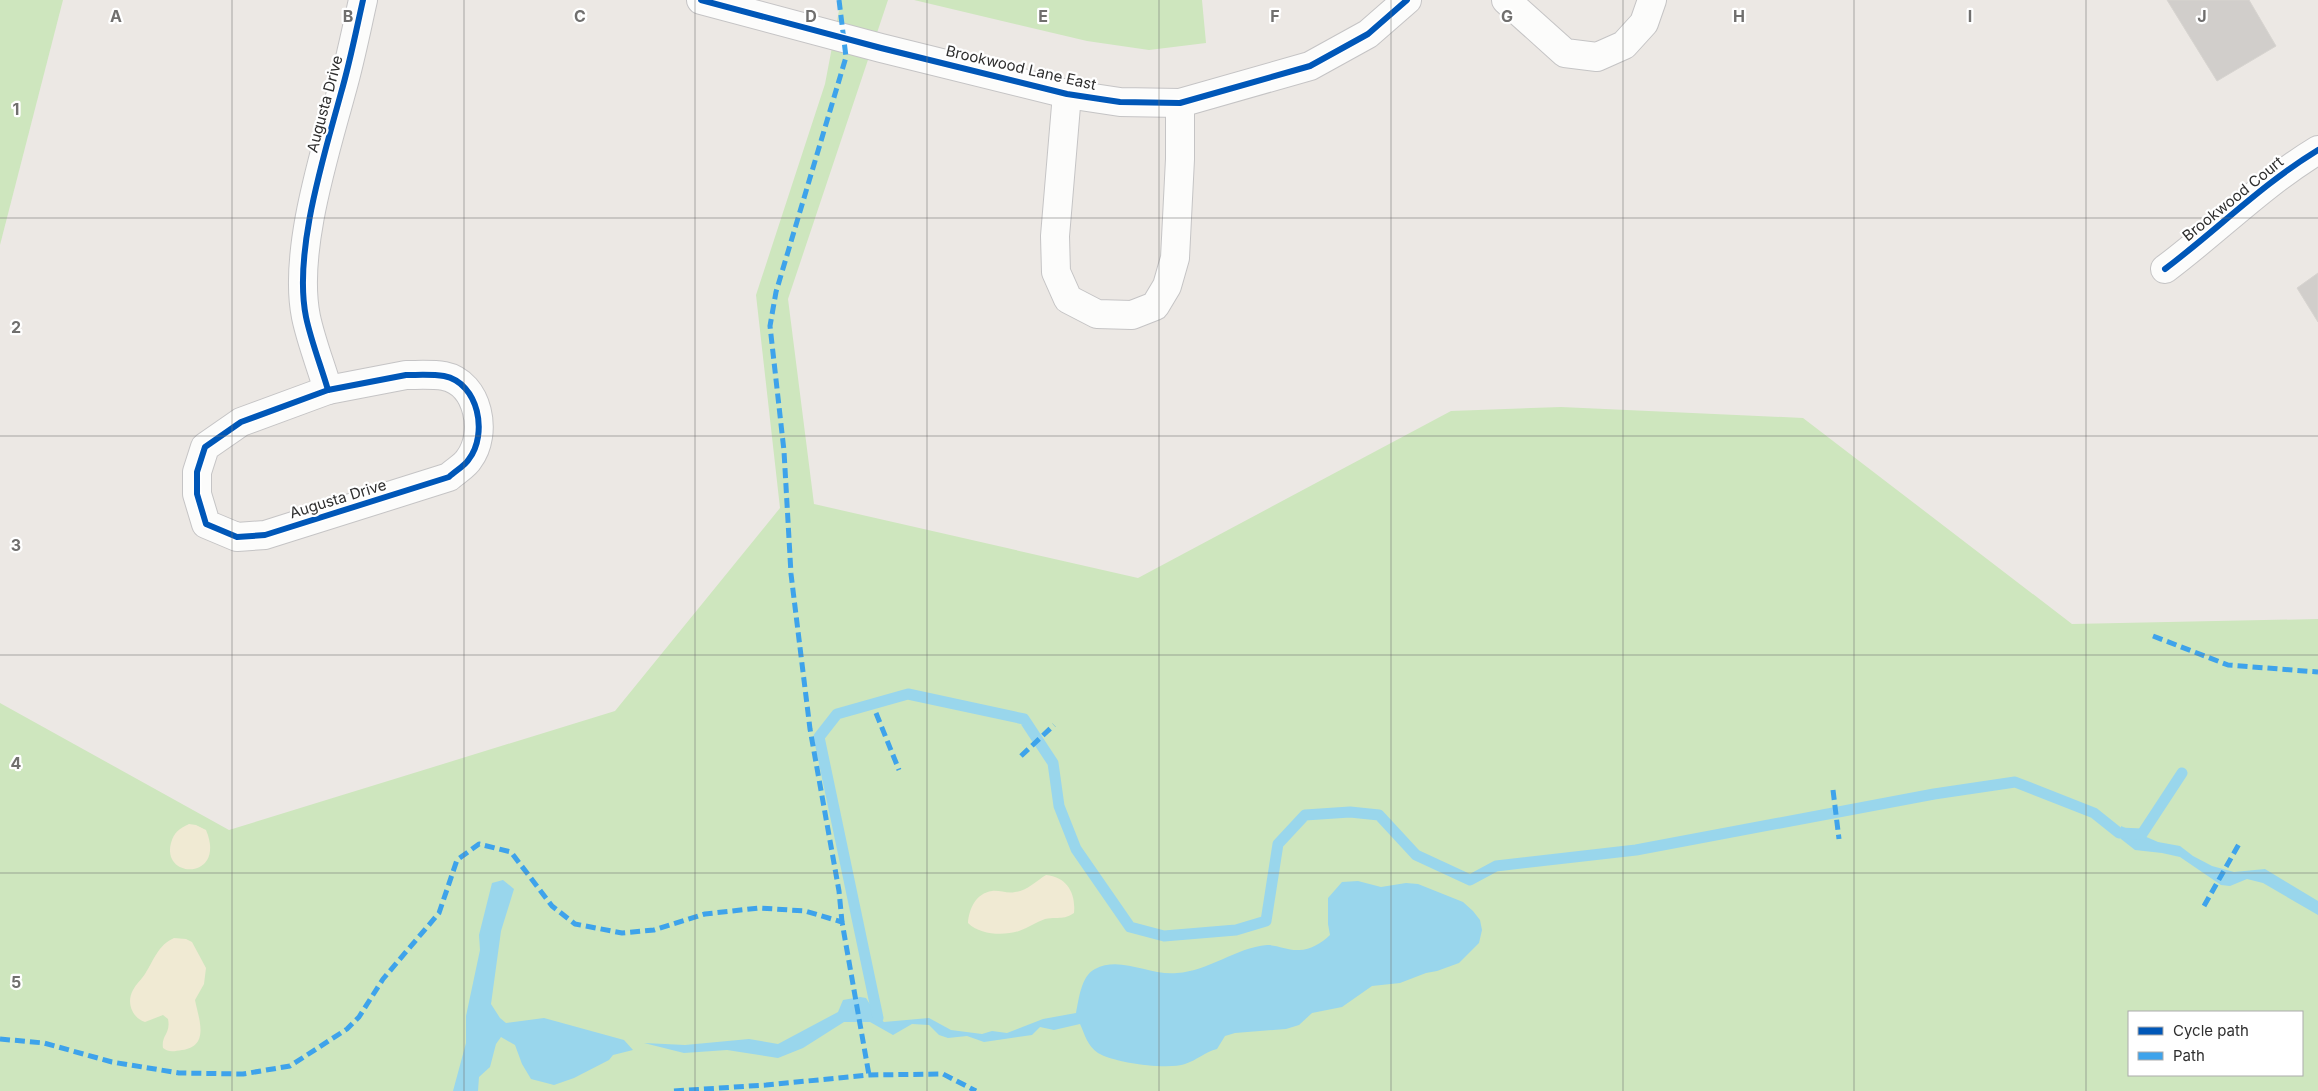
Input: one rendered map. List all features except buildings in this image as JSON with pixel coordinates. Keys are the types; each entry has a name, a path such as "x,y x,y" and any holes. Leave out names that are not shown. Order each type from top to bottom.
{"street":[{"name":"Augusta Drive","path":"328,390 306,316 304,273 306,247 318,179 348,70 363,0"},
{"name":"Brookwood Lane East","path":"701,0 872,46 1066,94 1120,102 1180,104 1310,66 1368,34 1407,0"},
{"path":"1506,0 1565,53 1597,57 1624,45 1644,23 1652,0"},
{"name":"Brookwood Lane East","path":"1066,94 1056,226 1056,272 1068,299 1097,314 1132,315 1155,306 1167,286 1175,258 1180,159 1180,104"},
{"name":"Brookwood Court","path":"2165,269 2189,251 2249,199 2318,150"},
{"name":"Augusta Drive","path":"406,375 446,376 465,389 478,412 480,432 470,459 449,477 265,535 237,537 206,524 197,494 197,472 205,447 241,422 328,390 406,375"}],"green space":[{"path":"0,0 63,0 0,245"},
{"path":"841,0 888,0 788,299 814,504 1138,578 1451,411 1561,407 1803,418 2072,624 2318,619 2318,1091 0,1091 0,703 229,830 615,711 780,508 756,295 825,84"},
{"path":"914,0 1202,0 1206,43 1149,50 1087,41"}],"sand":[{"path":"189,824 206,830 210,846 208,858 202,866 193,869 183,868 175,864 170,855 171,843 175,833"},
{"path":"1046,875 1060,879 1069,887 1072,893 1074,913 1063,918 1045,919 1022,930 1006,934 985,932 968,923 974,903 986,892 998,891 1009,893 1019,891"},
{"path":"174,938 186,939 192,942 206,968 204,984 195,1000 200,1022 200,1037 197,1043 191,1047 168,1051 163,1048 163,1040 169,1024 168,1019 163,1015 145,1022 140,1020 132,1009 130,1000 134,988 145,974 157,953"}],"water":[{"path":"2121,826 2158,842 2180,846 2193,856 2212,866 2234,872 2265,869 2318,901 2318,915 2263,883 2247,879 2230,886 2221,885 2180,857 2135,850 2121,839"},
{"path":"503,880 514,889 501,931 491,1004 500,1018 506,1023 544,1018 624,1040 633,1050 613,1055 609,1060 574,1078 554,1085 531,1079 522,1064 515,1045 501,1037 496,1044 490,1067 479,1077 478,1091 453,1091 466,1043 466,1016 480,950 479,935 492,883"},
{"path":"1358,881 1381,887 1406,883 1418,884 1463,902 1480,920 1482,930 1479,943 1459,963 1400,983 1372,986 1342,1007 1312,1013 1299,1025 1286,1029 1235,1033 1225,1036 1217,1049 1177,1066 1154,1066 1106,1057 1091,1047 1080,1024 1054,1030 1040,1027 1032,1035 984,1042 967,1036 948,1038 939,1035 929,1025 912,1024 893,1035 870,1022 844,1022 803,1048 778,1058 727,1050 684,1053 644,1043 685,1045 749,1039 778,1044 838,1012 843,1000 860,997 866,998 878,1017 884,1022 929,1018 951,1030 982,1034 992,1031 1007,1033 1043,1019 1076,1013 1081,988 1090,972 1105,965 1125,965 1156,972 1177,973 1200,968 1255,947 1271,945 1297,950 1311,948 1330,935 1328,898 1342,882"}],"waterway":[{"path":"878,1018 819,737 837,714 908,694 1024,719 1053,763 1059,806 1076,849 1130,927 1164,936 1236,930 1266,921 1278,844 1305,815 1350,812 1379,815 1416,855 1470,880 1496,866 1636,850 1934,794 2015,782 2094,813 2119,833 2142,834 2182,773"}],"marked path":[{"path":"839,0 846,57 776,292 770,326 784,451 791,574 810,729 839,891 842,922"},
{"path":"2153,636 2228,665 2318,672"},
{"path":"876,713 899,770"},
{"path":"1021,756 1054,725"},
{"path":"1833,790 1839,839"},
{"path":"0,1039 44,1043 112,1062 179,1073 243,1074 290,1066 347,1029 359,1017 383,979 439,913 457,860 479,844 511,852 552,906 575,924 622,933 654,930 705,914 759,908 805,911 842,922 869,1075"},
{"path":"2204,906 2239,844"},
{"path":"674,1091 766,1085 869,1075 943,1074 976,1091"}],"cycle path":[{"path":"328,390 306,317 303,292 304,264 312,205 363,0"},
{"path":"701,0 881,48 1067,94 1120,102 1180,103 1310,66 1368,34 1407,0"},
{"path":"2165,269 2278,177 2318,150"},
{"path":"406,375 444,376 456,381 465,388 472,399 477,411 479,424 475,449 467,462 449,477 265,535 237,537 206,524 197,494 197,472 205,447 241,422 328,390 406,375"}]}
